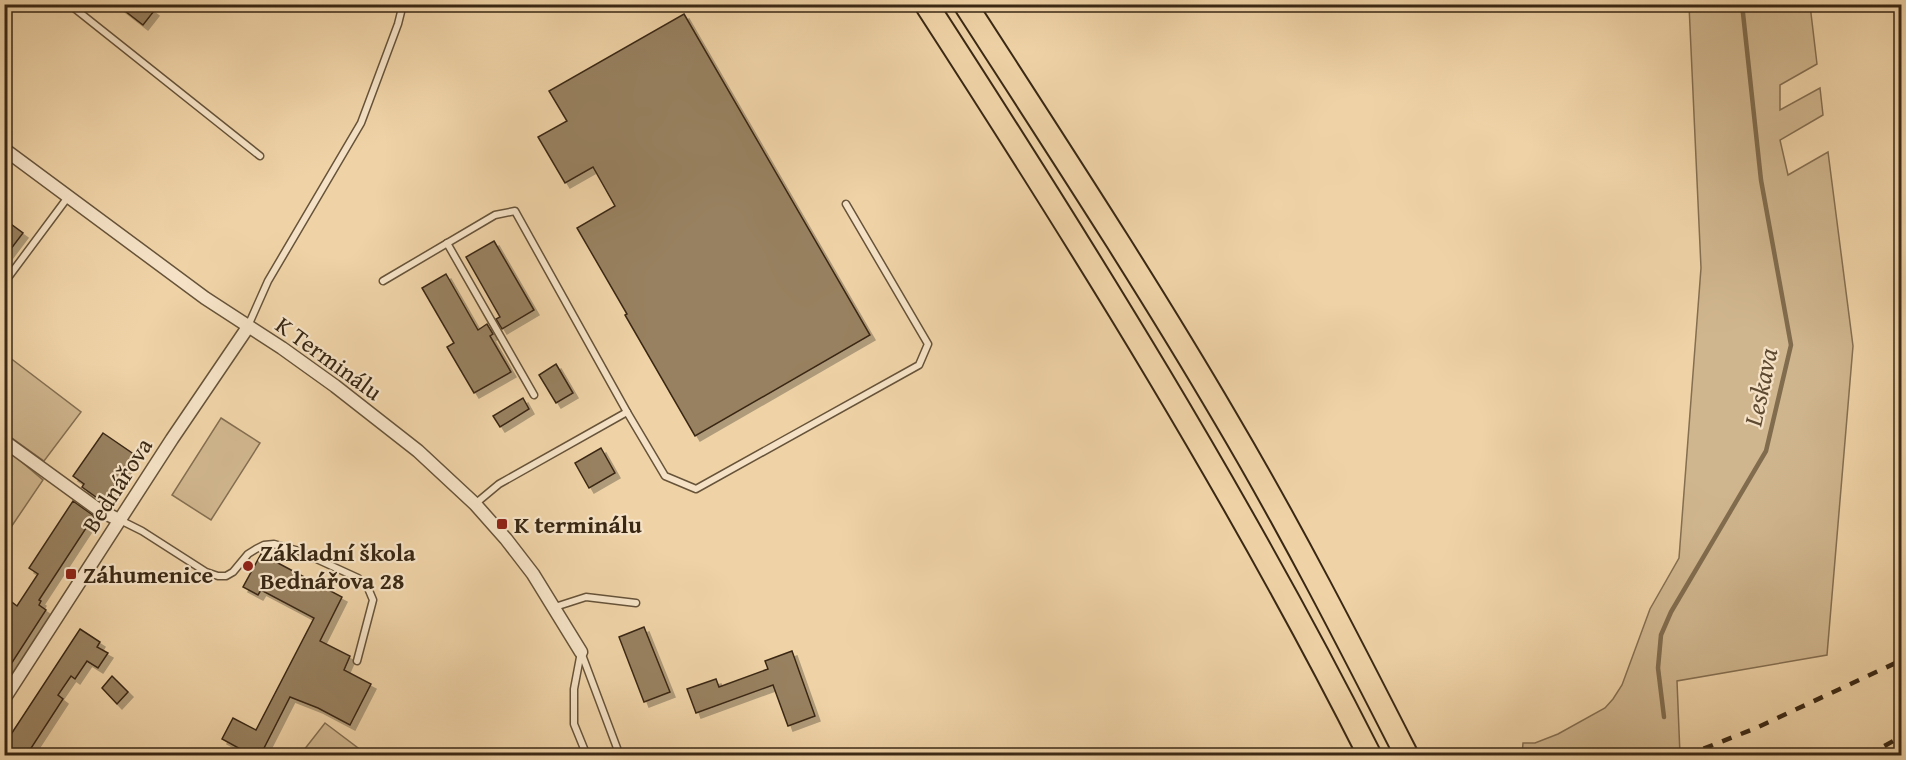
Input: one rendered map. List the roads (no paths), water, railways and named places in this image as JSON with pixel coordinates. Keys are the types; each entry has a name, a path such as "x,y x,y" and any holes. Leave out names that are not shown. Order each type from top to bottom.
{"highway":[{"path":"926,4 1148,357 1258,545 1370,756"},
{"path":"965,4 1178,338 1222,412 1290,532 1407,756"}],"street":[{"name":"K Terminálu","path":"4,149 205,298 282,348 418,451 475,504 506,539 533,574 581,651"},
{"name":"Bednářova","path":"4,699 206,387 248,327"},
{"path":"4,441 99,510 119,520"}],"lane":[{"path":"69,4 260,156"},
{"path":"248,327 268,281 361,123 398,24 403,4"},
{"path":"4,283 69,197"},
{"path":"384,281 495,215 515,211 664,476 696,489 919,365 928,344 846,204"},
{"path":"447,243 534,395"},
{"path":"475,504 498,484 627,412"},
{"path":"119,520 142,531 206,572 218,576 226,576 232,572 248,554 256,549 274,544 299,551 358,578 368,588 373,600 357,661"},
{"path":"555,608 586,597 636,603"},
{"path":"581,651 574,689 574,724 587,756"},
{"path":"581,651 620,756"}],"waterway":[{"name":"Leskava","path":"1664,717 1658,668 1661,635 1671,612 1766,451 1791,345 1761,180 1742,4"}],"railway":[{"path":"1685,756 1756,728 1902,660"},
{"path":"1867,756 1902,736"},
{"path":"1895,756 1902,751"}],"place":[{"name":"K terminálu","path":"502,524"},
{"name":"Základní škola Bednářova 28","path":"248,566"},
{"name":"Záhumenice","path":"71,574"}]}
